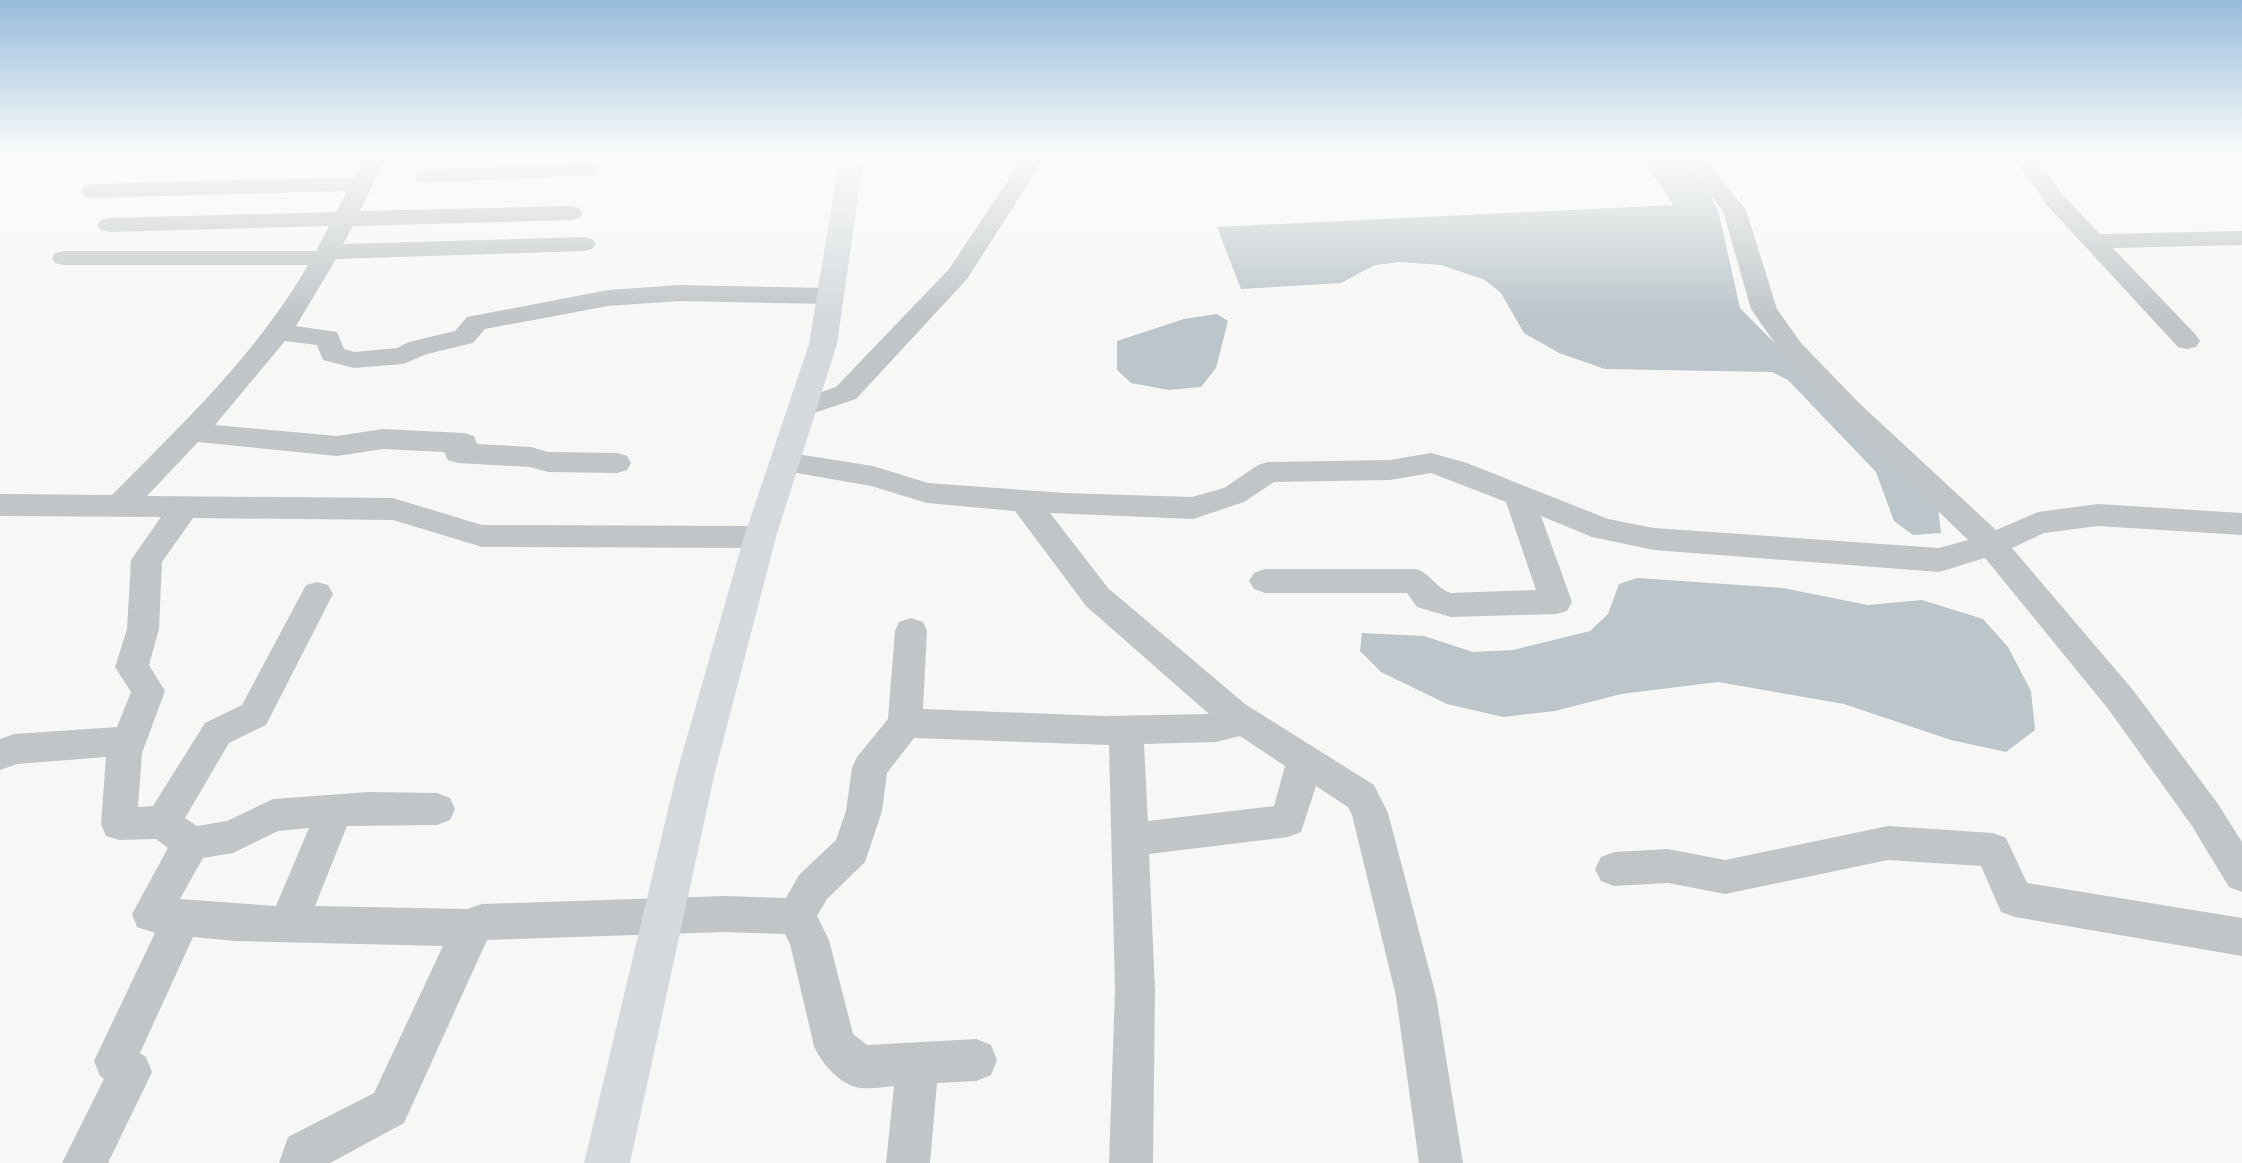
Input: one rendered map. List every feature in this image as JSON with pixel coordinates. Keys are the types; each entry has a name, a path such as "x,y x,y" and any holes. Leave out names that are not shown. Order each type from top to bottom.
{"main road":[{"path":"607,1163 696,772 760,537 823,344 844,209"}],"street":[{"path":"120,506 247,372 278,332 325,255 349,209"},
{"path":"802,408 846,393 958,274 1000,209"},
{"path":"1733,209 1764,309 1792,349 1849,409 1992,545 2121,700 2205,815 2242,875"},
{"path":"2065,209 2187,341"},
{"path":"109,225 571,213"},
{"path":"2096,241 2242,238"},
{"path":"64,258 325,255 584,244"},
{"path":"278,332 328,338 332,354 354,360 403,356 418,348 464,337 476,323 608,298 679,293 830,296"},
{"path":"190,432 337,446 383,439 464,443 458,453 531,457 548,462 616,463"},
{"path":"784,462 873,476 927,493 1023,501 1193,508 1234,495 1268,472 1390,470 1431,463 1457,470 1603,529 1654,539 1939,560 1992,545 2038,523 2098,515 2242,524"},
{"path":"1265,581 1416,581 1428,597 1451,605 1556,602 1519,495"},
{"path":"1023,501 1097,597 1244,721 1361,796 1370,813 1416,996 1441,1163"},
{"path":"0,505 393,509 482,536 760,537"},
{"path":"185,507 147,560 143,629 132,667 148,691 124,753 119,824 177,833 233,836 273,815 335,810 437,809"},
{"path":"317,594 254,715 217,733 177,833 151,914 288,924 472,928"},
{"path":"796,916 813,887 852,850 864,811 870,768 904,723 911,631"},
{"path":"904,723 1126,730 1216,728 1244,721"},
{"path":"1126,730 1135,990 1131,1163"},
{"path":"0,755 14,749 129,741"},
{"path":"1130,840 1288,821 1305,760"},
{"path":"288,924 335,810"},
{"path":"1614,869 1668,866 1725,877 1888,843 1993,850 2015,899 2242,937"},
{"path":"301,1163 304,1154 389,1108 472,928 482,921 662,918 724,914 796,916"},
{"path":"796,916 809,940 835,1046 860,1067 976,1060"},
{"path":"84,1163 131,1072 115,1061 182,917"},
{"path":"908,1163 918,1063"}],"shaded area":[{"path":"1585,209 1717,209 1740,308 1938,508 1941,533 1913,535 1894,521 1876,472 1788,380 1772,372 1605,369 1559,353 1524,333 1501,293 1485,280 1441,265 1400,262 1375,265 1341,283 1241,289 1217,227"},
{"path":"1217,314 1228,321 1216,368 1201,387 1169,390 1131,383 1117,370 1117,341 1184,319"},
{"path":"1637,578 1783,588 1868,605 1922,600 1983,619 2008,647 2031,691 2035,730 2006,752 1951,740 1844,704 1718,682 1621,694 1555,711 1503,717 1447,704 1381,672 1360,651 1362,633 1424,636 1473,652 1513,650 1590,631 1608,614 1619,584"}]}
